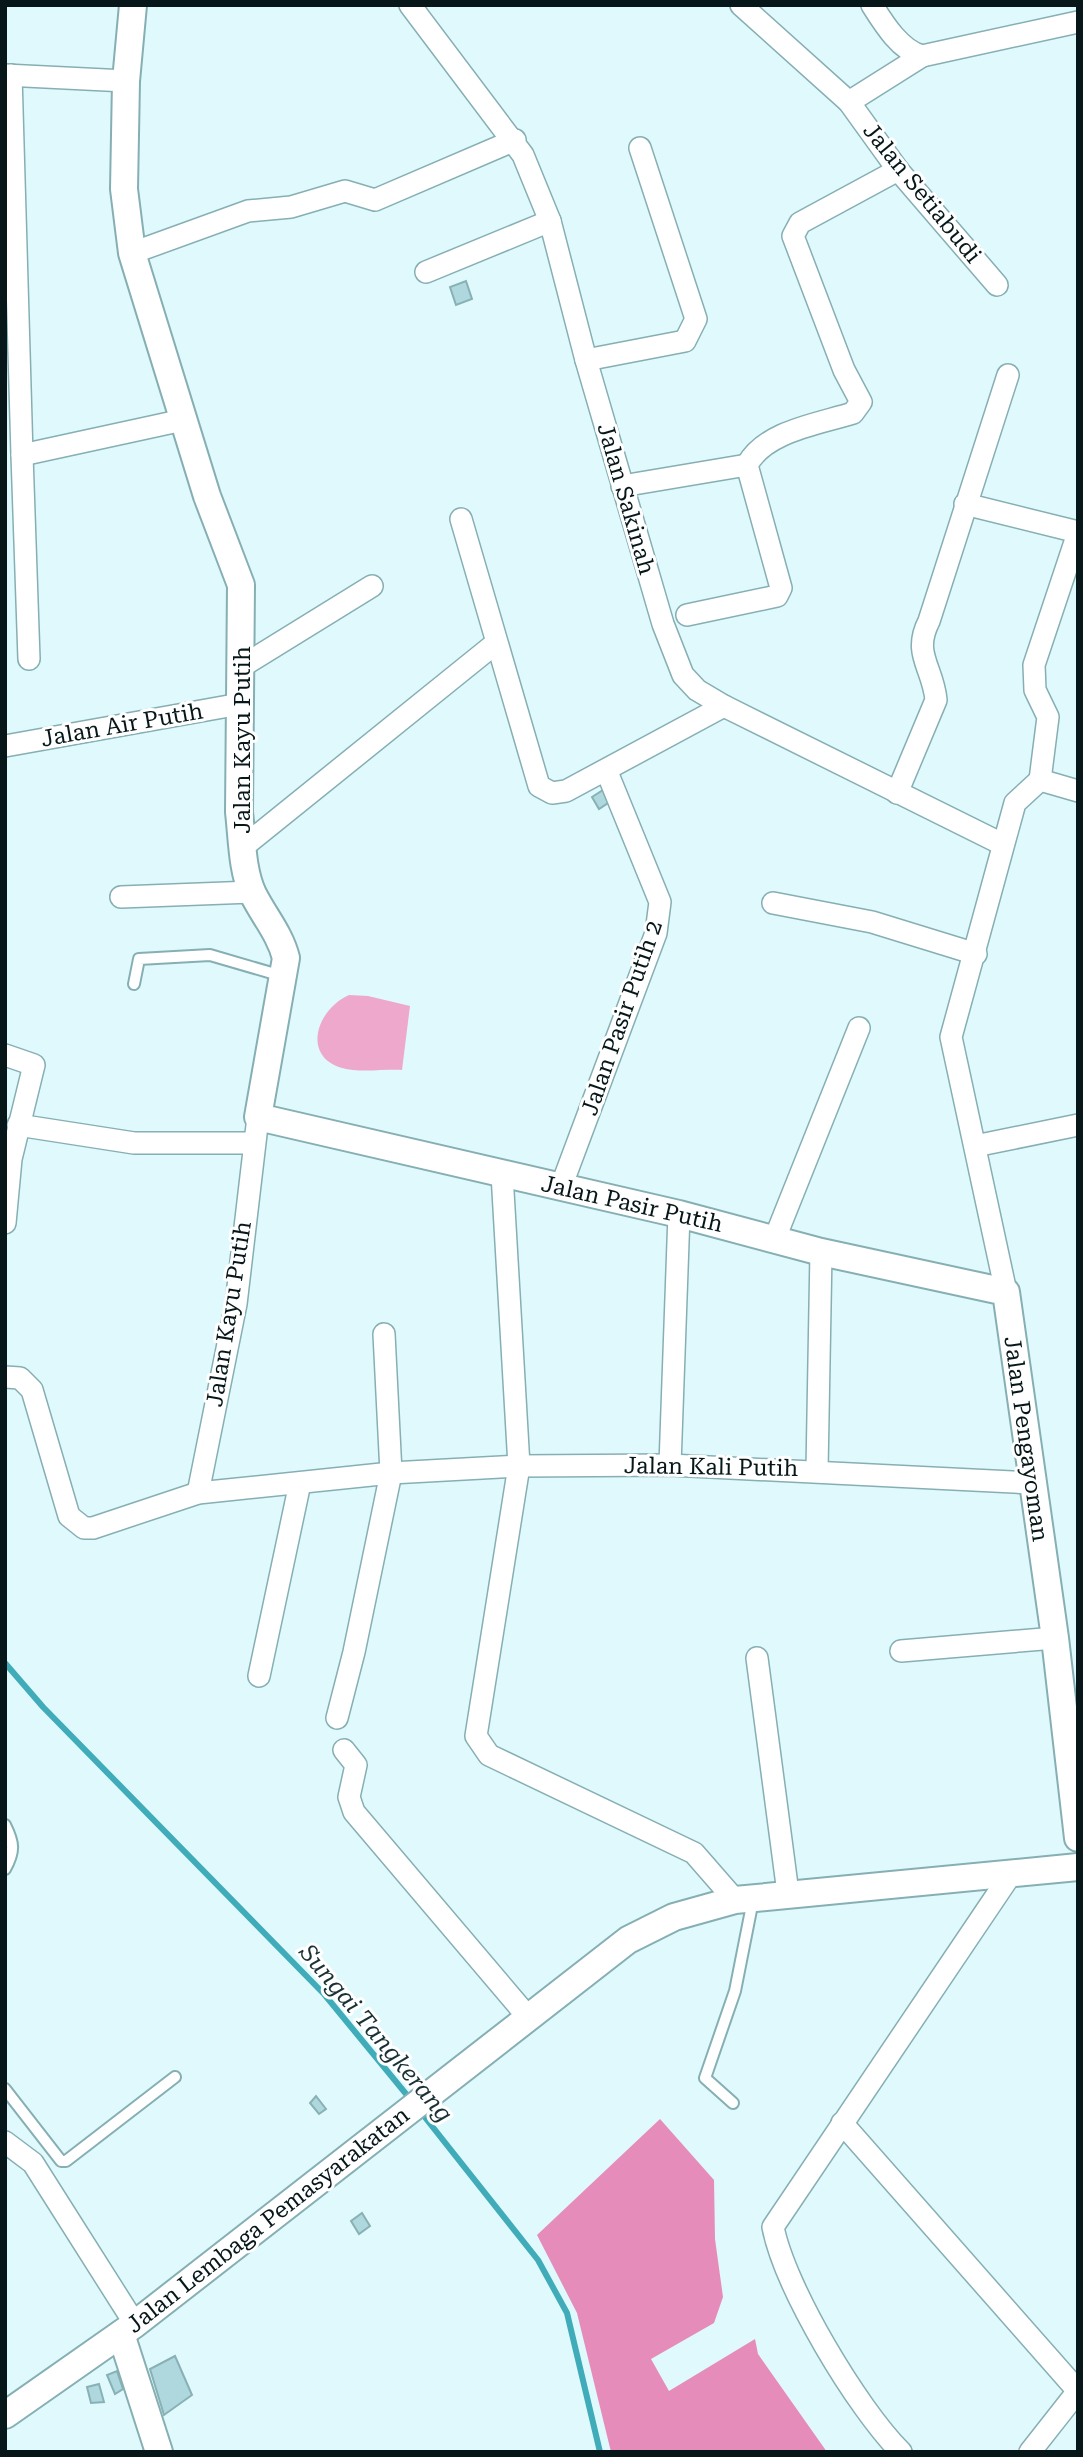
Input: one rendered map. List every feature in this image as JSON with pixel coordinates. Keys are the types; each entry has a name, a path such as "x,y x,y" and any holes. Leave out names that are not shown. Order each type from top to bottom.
{"street":[{"name":"Jalan Kayu Putih","path":"133,5 126,81 124,189 132,253 207,496 241,585 239,812 243,847 252,892 282,943 286,958 256,1130 236,1304 198,1493"},
{"name":"Jalan Sakinah","path":"410,5 514,140 550,221 622,486 663,624 683,675 697,690 724,706 1002,844"},
{"path":"741,5 849,102"},
{"path":"872,5 896,38 912,54 922,56"},
{"name":"Jalan Setiabudi","path":"998,285 898,170 849,102 922,56 1078,22"},
{"path":"29,659 22,455 12,298 8,75 126,81"},
{"path":"132,253 248,211 290,207 345,191 375,200 514,140"},
{"path":"586,360 685,341 696,319 640,148"},
{"path":"687,615 777,596 781,588 747,466 754,453 768,444 853,413 861,402 844,370 793,236 800,222 898,170"},
{"path":"426,271 550,221"},
{"path":"897,793 936,700 935,683 922,652 920,638 929,621 1008,375"},
{"path":"22,455 183,419"},
{"path":"622,486 747,466"},
{"path":"965,505 1078,532 1034,665 1035,690 1048,717 1040,780 1078,791"},
{"path":"461,519 539,786 552,793 566,791 607,772 724,706"},
{"path":"242,667 372,586"},
{"path":"243,847 496,643"},
{"name":"Jalan Air Putih","path":"5,746 240,704"},
{"name":"Jalan Pasir Putih 2","path":"561,1188 656,933 660,902 607,772"},
{"name":"Jalan Pengayoman","path":"1040,780 1015,803 1002,844 976,954 958,1003 951,1037 1006,1292 1055,1638 1078,1838"},
{"path":"121,897 252,892"},
{"path":"773,903 872,922 976,954"},
{"path":"775,1238 859,1028"},
{"path":"5,1055 34,1066 8,1158 5,1223"},
{"path":"18,1125 134,1143 256,1130"},
{"path":"975,1146 1078,1125"},
{"name":"Jalan Pasir Putih","path":"256,1130 502,1174 679,1214 821,1252 1006,1292"},
{"path":"502,1174 519,1466 476,1736 489,1755 694,1853 745,1899"},
{"path":"670,1465 679,1214"},
{"path":"817,1470 821,1252"},
{"path":"337,1718 354,1652 391,1473 384,1334"},
{"path":"5,1377 20,1378 32,1390 69,1516 77,1526 93,1528 198,1493 391,1473"},
{"name":"Jalan Kali Putih","path":"391,1473 519,1466 670,1465 817,1470 1031,1483"},
{"path":"259,1676 300,1483"},
{"path":"901,1651 1055,1638"},
{"path":"757,1658 788,1893"},
{"path":"344,1750 356,1765 349,1797 354,1812 528,2017"},
{"name":"Jalan Lembaga Pemasyarakatan","path":"5,2415 128,2329 628,1940 674,1917 745,1899 1078,1867"},
{"path":"901,2452 854,2392 802,2303 776,2244 773,2227 1011,1874"},
{"path":"842,2123 1078,2391 1030,2452"},
{"path":"5,2142 33,2162 128,2329 159,2452"}],"lane":[{"path":"134,984 139,959 159,957 210,955 284,977"},
{"path":"5,1825 14,1844 13,1856 5,1869"},
{"path":"733,2103 705,2078 735,1991 745,1899"},
{"path":"5,2090 49,2150 61,2161 66,2161 175,2077"}],"shaded area":[{"path":"349,995 368,996 410,1006 402,1070 364,1071 342,1068 329,1062 321,1054 318,1032 322,1021 338,1002"},
{"path":"660,2119 714,2180 715,2239 723,2297 714,2323 651,2359 669,2391 755,2339 758,2354 827,2452 611,2452 577,2313 537,2235"}],"building":[{"path":"466,281 472,299 456,305 450,287"},
{"path":"603,790 608,803 599,809 592,797"},
{"path":"316,2096 326,2109 319,2114 310,2103"},
{"path":"362,2213 370,2226 359,2234 351,2221"},
{"path":"175,2356 192,2395 164,2415 150,2369"},
{"path":"117,2371 123,2389 115,2394 107,2375"},
{"path":"99,2384 104,2402 91,2403 87,2387"}],"waterway":[{"name":"Sungai Tangkerang","path":"5,1663 43,1707 324,1994 411,2100"},
{"name":"Sungai Tangkerang","path":"420,2111 538,2260 567,2313 600,2452"}]}
